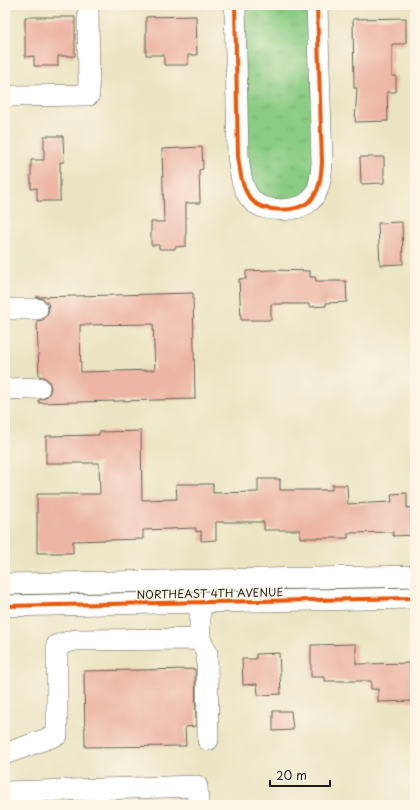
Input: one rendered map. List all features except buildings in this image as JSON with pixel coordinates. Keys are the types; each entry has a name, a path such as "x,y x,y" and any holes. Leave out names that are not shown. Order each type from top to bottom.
{"street":[{"path":"14,96 89,95 88,5"},
{"path":"235,5 238,156 240,172 244,186 250,198 260,206 273,209 289,209 302,206 311,200 317,190 321,177 322,163 317,5"},
{"path":"5,309 37,309"},
{"path":"5,389 39,388"},
{"name":"NORTHEAST 4TH AVENUE","path":"5,584 415,576"},
{"path":"294,578 294,601"},
{"name":"NORTHEAST 4TH AVENUE","path":"5,606 415,598"},
{"path":"200,602 200,639 207,653 208,740"},
{"path":"5,754 57,735 57,645 74,640 200,639"},
{"path":"5,792 197,786 198,805"}],"green space":[{"path":"244,5 309,5 315,157 311,186 298,199 277,201 259,196 247,176"}],"cycle path":[{"path":"235,5 238,156 241,178 247,193 255,203 270,209 279,210 296,208 310,201 316,193 320,178 322,163 317,5"},
{"path":"5,606 415,598"}]}
